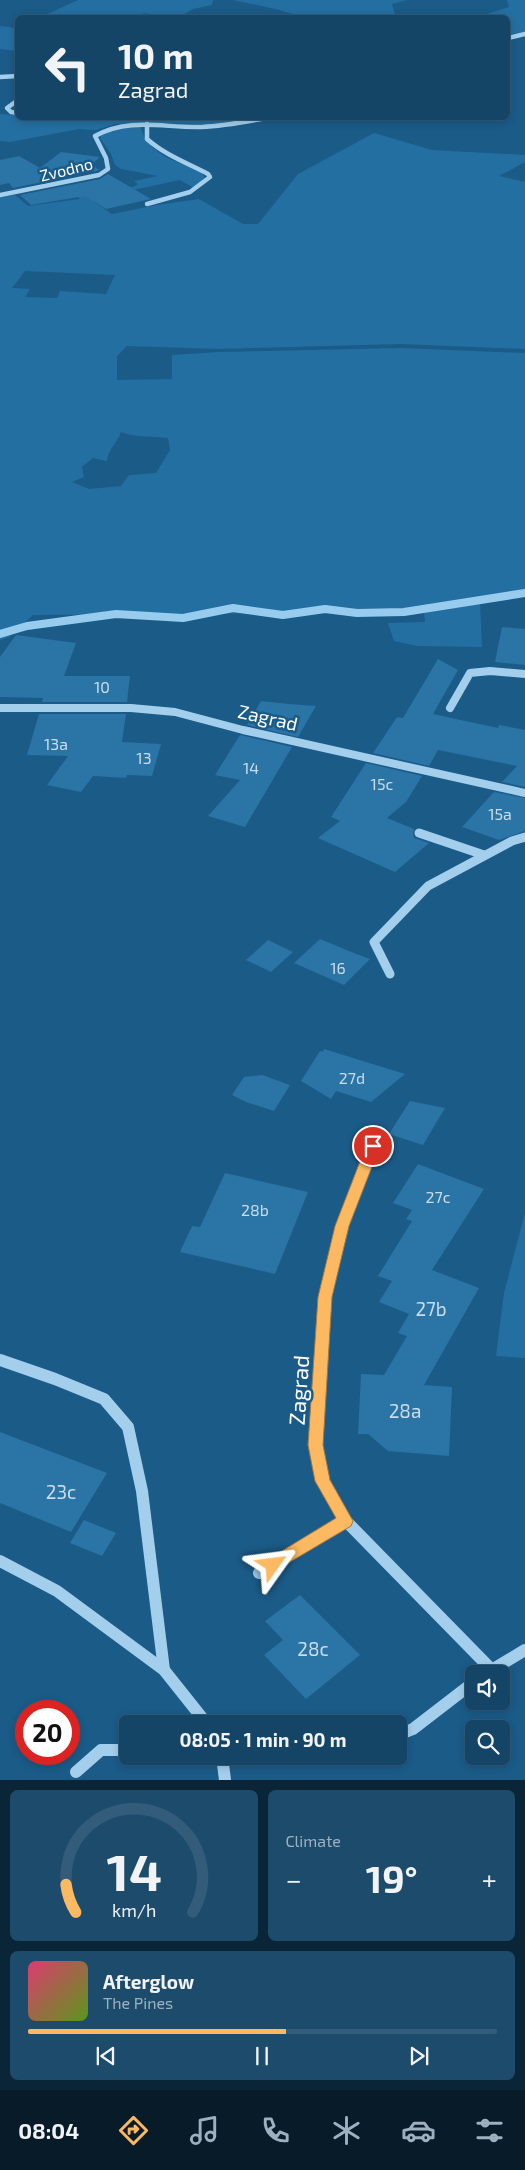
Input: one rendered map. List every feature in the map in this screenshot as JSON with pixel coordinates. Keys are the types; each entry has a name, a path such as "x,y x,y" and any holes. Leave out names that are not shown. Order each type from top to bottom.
{"street":[{"path":"510,38 525,34"},
{"path":"0,77 15,76"},
{"path":"0,110 7,108 15,101"},
{"path":"7,108 15,113"},
{"name":"Zvodno","path":"0,195 99,175 108,169 108,165 106,153 96,140 96,136 112,127 147,124 200,127 237,124 256,120"},
{"path":"147,124 147,138 158,149 174,159 210,176 201,185 172,200 147,204"},
{"path":"450,708 470,673 525,674"},
{"name":"Zagrad","path":"0,708 131,708 175,712 242,730 525,793"},
{"path":"419,834 454,844 484,856"},
{"path":"390,974 374,942 428,886 512,841 525,837"},
{"name":"Zagrad","path":"373,1146 342,1226 325,1297 315,1445 323,1481 346,1521 481,1665"},
{"path":"0,1360 55,1379 104,1399 128,1428 142,1492 164,1670"},
{"path":"259,1574 346,1521"},
{"path":"0,1561 57,1591 164,1670 200,1715"},
{"name":"Zagrad","path":"500,1665 525,1650"},
{"path":"407,1731 413,1729 465,1689"},
{"path":"76,1772 101,1750 119,1750"},
{"path":"223,1765 225,1780"}],"shaded area":[{"path":"78,0 213,0 212,5 193,9 182,15 153,15 144,13 141,15 45,15"},
{"path":"233,0 407,0 392,4 395,15 296,15"},
{"path":"507,0 525,0 525,32 510,35 510,15 484,15 509,7"},
{"path":"0,26 15,28 15,51 0,49"},
{"path":"0,114 15,115 15,120 243,120 212,124 115,124 96,130 79,129 10,142 0,141"},
{"path":"140,125 149,144 164,156 201,172 204,180 192,187 180,180 124,192 127,195 94,202 112,214 199,199 243,224 258,224 298,174 374,133 432,150 525,155 525,162 499,176 525,182 525,349 401,344 218,349 127,346 117,356 117,380 172,379 172,355 220,352 399,348 525,353 525,594 490,595 480,602 482,647 417,646 394,641 388,623 425,622 424,612 33,615 9,637 0,640 0,197 15,195 28,206 80,199 77,196 133,187 138,184 134,181 158,176 121,169 115,165 111,154 100,138 112,129","holes":["25,271 115,275 106,294 60,291 57,298 25,297 30,289 12,288","121,432 138,436 168,438 170,450 156,473 129,475 121,486 89,489 72,482 84,477 82,467 93,458 107,461 109,453"]},
{"path":"525,1213 525,1358 496,1356 504,1293"}],"building":[{"path":"61,152 100,157 91,165 100,170 13,188 9,183 0,185 0,160 19,156 40,168"},
{"path":"108,174 151,199 106,209 85,196 31,205 20,195 100,179"},
{"path":"502,627 525,629 525,665 495,662"},
{"path":"16,635 76,643 64,676 130,676 127,702 42,702 43,698 0,697 0,657"},
{"path":"438,659 458,670 433,714 498,728 499,725 525,730 525,787 502,782 517,766 438,750 429,766 373,753 397,717 403,718"},
{"path":"261,701 316,706 298,737 247,725"},
{"path":"39,714 126,714 122,742 161,744 152,776 127,775 126,778 93,776 81,792 47,785 68,756 27,755"},
{"path":"240,735 292,747 245,827 208,816 240,780 215,775"},
{"path":"366,763 422,776 406,802 387,818 414,829 414,838 429,843 395,872 318,838 340,821 331,817"},
{"path":"494,792 525,798 525,831 499,840 462,827"},
{"path":"320,939 370,959 344,985 294,963"},
{"path":"268,940 293,952 271,972 246,960"},
{"path":"324,1049 405,1074 371,1102 336,1091 331,1099 301,1081 320,1051 323,1052"},
{"path":"262,1075 290,1085 274,1111 246,1102 232,1095 244,1077"},
{"path":"410,1101 445,1108 423,1145 389,1134"},
{"path":"418,1164 484,1189 432,1270 479,1288 424,1385 452,1387 449,1456 388,1451 368,1434 358,1434 361,1374 384,1375 407,1336 398,1333 409,1314 379,1302 392,1281 378,1276 412,1221 406,1219 412,1210 393,1203"},
{"path":"225,1173 308,1192 275,1274 180,1252 192,1226 200,1227"},
{"path":"0,1432 107,1473 71,1532 0,1503"},
{"path":"84,1520 116,1533 102,1556 70,1543"},
{"path":"300,1595 360,1655 306,1699 264,1655 283,1640 265,1621"}],"waterway":[{"path":"0,634 27,626 116,614 183,618 233,608 283,615 325,609 357,613 404,612 525,593"}],"route":[{"path":"273,1565 346,1521 323,1481 315,1445 325,1297 342,1226 373,1146"}]}
